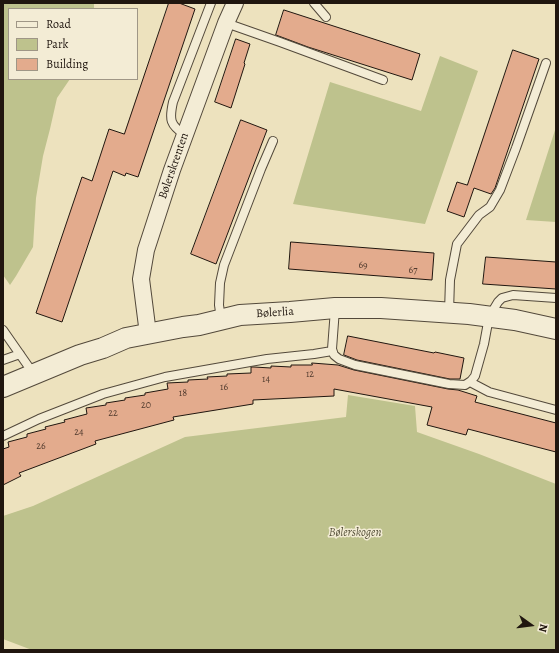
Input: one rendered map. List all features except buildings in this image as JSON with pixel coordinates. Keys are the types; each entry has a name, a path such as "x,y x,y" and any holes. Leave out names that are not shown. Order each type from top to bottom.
{"street":[{"name":"Bølerskrenten","path":"148,334 140,279 146,250 172,170 226,23 235,3"},
{"name":"Bølerlia","path":"3,387 80,355 103,348 126,338 240,315 335,308 381,308 449,312 515,320 556,329"}],"lane":[{"path":"185,135 177,130 171,122 170,113 211,3"},
{"path":"314,3 326,16"},
{"path":"226,23 383,80"},
{"path":"449,312 450,280 457,244 479,215 490,207 500,190 546,63"},
{"path":"221,320 219,307 220,283 224,265 273,141"},
{"path":"335,308 332,351 339,360 355,365 450,384 465,385 475,376 484,344 489,317 502,298 513,295 556,298"},
{"path":"3,330 34,374"},
{"path":"3,436 39,419 96,396 165,377 267,359 332,351"},
{"path":"3,360 20,354"},
{"path":"470,382 489,392 556,410"}],"green space":[{"path":"3,3 94,3 94,8 8,8 8,80 69,80 57,98 43,156 36,198 33,247 10,285 3,275"},
{"path":"440,56 478,71 425,224 293,204 330,82 421,111"},
{"path":"556,127 556,222 526,220"},
{"name":"Bølerskogen","path":"348,395 415,406 417,432 556,484 556,650 32,650 3,639 3,516 33,506 185,437 346,417"}]}
